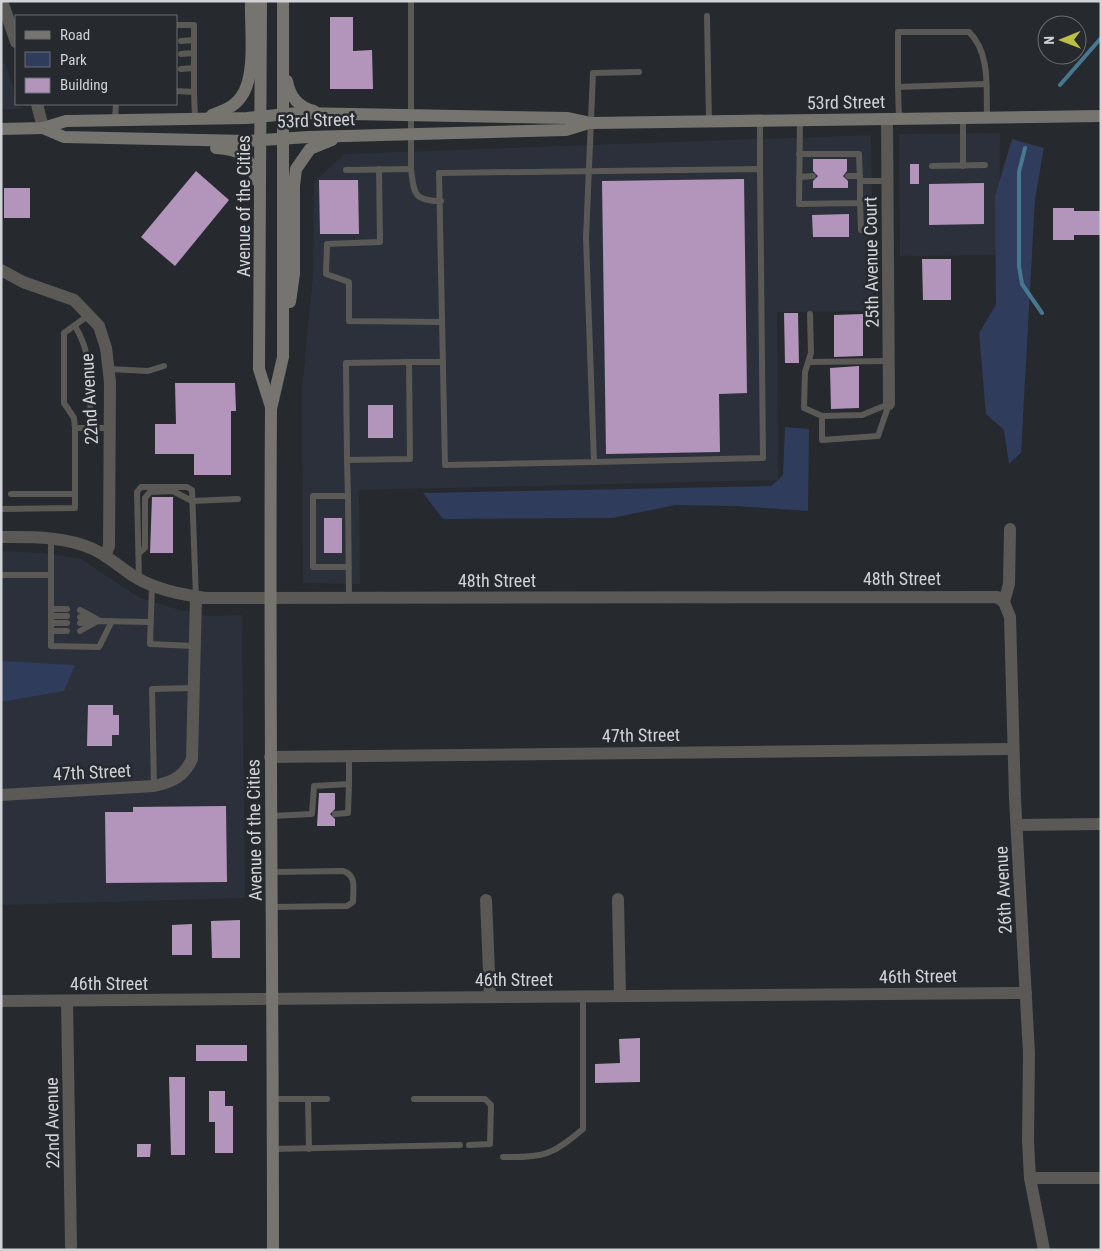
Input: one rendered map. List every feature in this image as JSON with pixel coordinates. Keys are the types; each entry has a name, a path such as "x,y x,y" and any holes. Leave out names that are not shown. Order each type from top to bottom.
{"main road":[{"path":"199,118 226,110 238,101 245,91 250,73 251,1"},
{"name":"Avenue of the Cities","path":"261,1 259,369 272,409"},
{"name":"Avenue of the Cities","path":"273,1250 273,872 270,757 270,598 272,409 283,357 283,1"},
{"path":"284,63 289,90 300,105 313,110 336,113"},
{"name":"53rd Street","path":"1,129 42,128 66,121 336,113 568,118 591,122 1101,116"},
{"name":"53rd Street","path":"42,128 64,137 260,140 566,130 591,122"},
{"path":"283,357 294,274 294,186 296,169 310,149 325,142 353,136"},
{"path":"102,137 178,148 236,151 247,157 254,169 260,198"}],"street":[{"path":"2,1 15,39"},
{"path":"37,105 42,128"},
{"name":"25th Avenue Court","path":"889,404 888,181 893,119"},
{"name":"22nd Avenue","path":"1,270 23,282 74,300 90,314 99,326 106,348 109,369 109,546 105,556"},
{"name":"26th Avenue","path":"1010,529 1009,584 1004,602 1010,617 1013,749 1026,993 1030,1178 1044,1250"},
{"name":"48th Street","path":"1,537 51,538 80,544 105,556 139,579 152,585 168,592 196,596 349,598 988,595 998,597 1004,602"},
{"path":"194,688 196,596"},
{"name":"47th Street","path":"1,795 154,786 176,780 192,759 194,688"},
{"name":"47th Street","path":"270,757 1013,749"},
{"path":"1017,825 1101,824"},
{"path":"618,899 620,996"},
{"path":"486,900 490,996"},
{"name":"46th Street","path":"1,1001 1026,993"},
{"name":"22nd Avenue","path":"67,1001 71,1246"},
{"path":"1030,1178 1101,1178"}],"lane":[{"path":"411,1 411,168 414,192 422,200 441,202"},
{"path":"708,16 708,122"},
{"path":"178,25 194,25 194,92 199,118"},
{"path":"893,119 898,87 898,32 969,32 978,40 986,68 987,118"},
{"path":"181,41 194,40"},
{"path":"182,54 194,53"},
{"path":"181,69 194,68"},
{"path":"594,462 586,238 594,73 639,72"},
{"path":"898,87 985,84"},
{"path":"178,91 194,92"},
{"path":"116,105 116,120"},
{"path":"963,166 964,118"},
{"path":"800,120 799,204 860,203"},
{"path":"760,121 763,458 445,465 439,173 760,169"},
{"path":"800,154 859,154 861,230"},
{"path":"932,166 985,165"},
{"path":"346,170 411,168"},
{"path":"379,169 380,242 327,244 326,274 350,282 349,321 442,322"},
{"path":"799,176 813,176"},
{"path":"848,176 888,181"},
{"path":"1,509 75,508 75,428 74,418 64,403 64,334 90,314"},
{"path":"810,314 809,362 805,372 804,408 822,416 862,415 889,404"},
{"path":"75,326 85,342 89,356 90,428"},
{"path":"809,362 890,361"},
{"path":"347,460 410,458 409,362"},
{"path":"349,598 346,363 443,362"},
{"path":"109,369 148,371 164,366"},
{"path":"822,416 822,440 878,436 889,404"},
{"path":"75,428 110,428"},
{"path":"139,579 137,492 141,487 187,487 192,490 196,596"},
{"path":"139,554 145,548 145,498 150,492 173,491 192,501 238,499"},
{"path":"11,494 75,494"},
{"path":"348,496 314,496 313,567 349,567"},
{"path":"51,538 51,646 99,647 112,621"},
{"path":"1,575 51,575"},
{"path":"152,585 150,644 194,646"},
{"path":"51,616 67,609"},
{"path":"51,616 67,620"},
{"path":"100,621 80,616 100,621 150,622"},
{"path":"80,631 100,621"},
{"path":"51,631 67,631"},
{"path":"154,786 152,689 194,688"},
{"path":"334,814 346,814 349,810 349,757"},
{"path":"271,816 314,814 314,786 318,784 349,784"},
{"path":"273,872 343,871 349,873 353,878 353,902 348,906 273,907"},
{"path":"503,1157 546,1155 583,1129 583,997"},
{"path":"273,1099 327,1099"},
{"path":"308,1099 309,1149"},
{"path":"414,1099 485,1099 489,1101 491,1105 490,1144 469,1145"},
{"path":"273,1149 460,1145"}],"shaded area":[{"path":"1,53 15,91 15,105 20,105 22,109 1,109"},
{"path":"1000,133 999,255 900,256 899,134"},
{"path":"871,135 874,311 777,312 778,480 359,490 360,584 303,583 302,390 313,275 314,182 344,154"},
{"path":"1,551 44,553 81,559 138,597 208,616 242,615 245,898 1,905"}],"green space":[{"path":"1012,139 1044,148 1035,199 1021,453 1009,464 1004,430 986,414 979,333 996,305 995,196"},
{"path":"785,427 809,429 808,511 736,506 676,505 612,518 443,519 423,493 771,486 783,475"},
{"path":"1,661 75,665 64,691 1,702"}],"building":[{"path":"330,17 353,17 353,51 372,50 373,89 330,89"},
{"path":"813,159 847,159 847,171 843,176 848,181 848,188 813,188 813,181 818,176 813,171"},
{"path":"910,164 919,164 919,184 910,184"},
{"path":"196,171 229,200 175,266 141,237"},
{"path":"744,179 747,393 719,394 720,452 606,454 602,181"},
{"path":"319,180 358,180 359,234 320,234"},
{"path":"984,183 984,224 929,225 929,184"},
{"path":"4,188 30,188 30,218 4,218"},
{"path":"1053,208 1074,208 1074,211 1101,211 1101,235 1074,235 1074,240 1053,240"},
{"path":"849,214 849,237 813,237 812,215"},
{"path":"922,259 951,259 951,300 923,300"},
{"path":"784,313 798,313 799,363 785,363"},
{"path":"863,314 863,356 834,357 834,315"},
{"path":"859,366 859,408 831,409 830,368"},
{"path":"175,383 235,383 236,411 231,411 231,475 194,475 194,454 155,454 155,424 176,424"},
{"path":"368,405 393,405 393,438 368,438"},
{"path":"152,497 173,497 173,553 150,553"},
{"path":"324,518 342,518 342,553 324,553"},
{"path":"88,705 113,705 113,715 119,715 119,735 112,735 112,746 87,746"},
{"path":"319,793 335,793 335,809 330,814 335,819 335,826 317,826"},
{"path":"226,806 227,882 106,883 105,812 133,812 133,807"},
{"path":"240,920 240,958 212,958 211,921"},
{"path":"192,924 192,955 172,955 172,925"},
{"path":"640,1038 640,1082 595,1083 595,1064 620,1063 619,1039"},
{"path":"196,1045 247,1045 247,1061 196,1061"},
{"path":"169,1077 185,1077 185,1155 171,1155"},
{"path":"209,1091 225,1091 225,1106 233,1106 233,1153 215,1153 215,1122 209,1122"},
{"path":"137,1144 151,1144 150,1157 137,1157"}],"waterway":[{"path":"1060,85 1101,38"},
{"path":"1025,148 1019,172 1019,266 1022,284 1042,313"}]}
